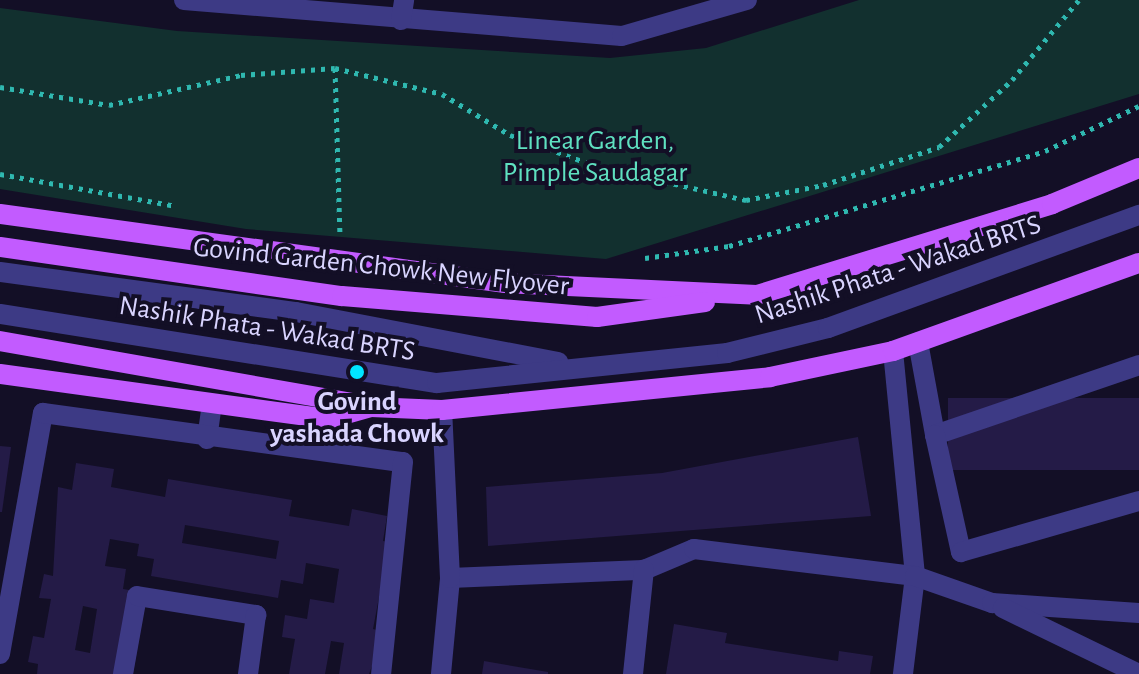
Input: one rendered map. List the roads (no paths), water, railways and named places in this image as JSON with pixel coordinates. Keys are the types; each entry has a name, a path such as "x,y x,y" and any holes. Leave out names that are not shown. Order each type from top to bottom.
{"main road":[{"path":"0,214 505,283 757,295 1052,204 1139,168"},
{"name":"Govind Garden Chowk New Flyover","path":"0,247 342,296 597,317 757,295"},
{"path":"0,341 371,407 442,410 770,377 893,351 1139,263"},
{"path":"0,374 328,419 371,407"}],"street":[{"path":"184,0 402,10 622,36 747,0"},
{"name":"Nashik Phata - Wakad BRTS","path":"0,314 437,383 573,366 727,353 828,328 1139,215"},
{"name":"Nashik Phata - Wakad BRTS","path":"0,272 296,312 573,366"},
{"path":"918,342 961,552 1139,501"},
{"path":"893,351 915,576 903,674"},
{"path":"935,435 1139,365"},
{"path":"207,439 212,405"},
{"path":"441,674 450,578 442,410"},
{"path":"0,654 43,413 207,439 403,462 381,674"},
{"path":"450,578 644,570 694,549 915,576 992,603 1139,674"},
{"path":"633,674 644,570"},
{"path":"123,674 137,596 256,615 248,674"},
{"path":"992,603 1139,613"}],"place":[{"name":"Govind yashada Chowk","path":"357,372"}],"park label":[{"name":"Linear Garden, Pimple Saudagar","path":"595,157"}]}
